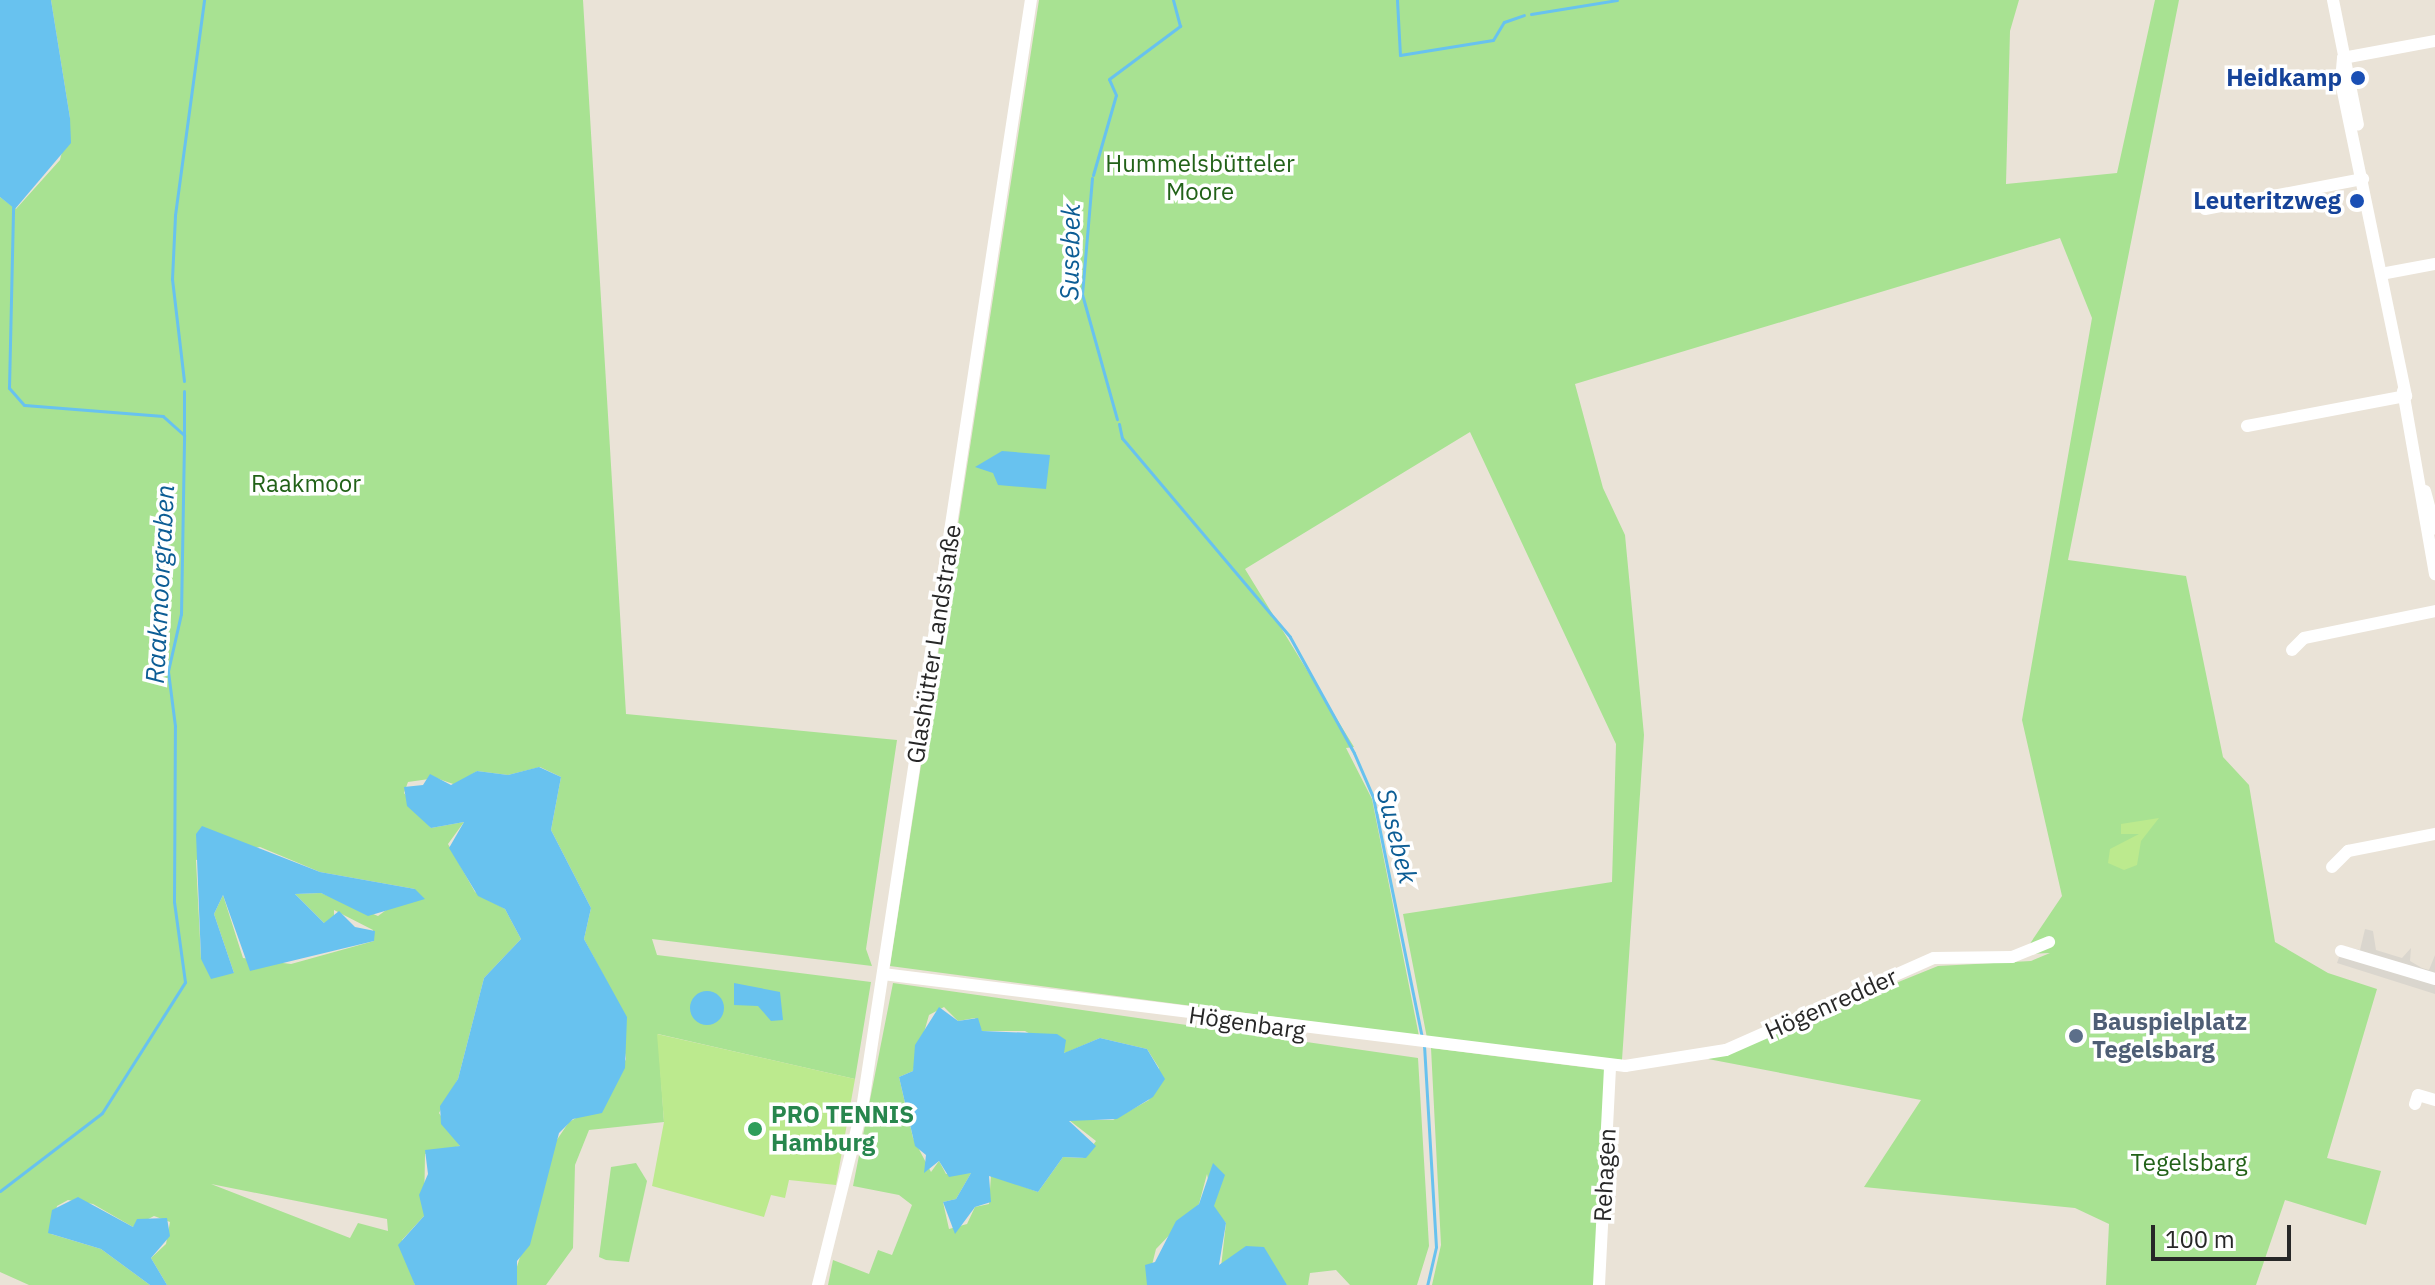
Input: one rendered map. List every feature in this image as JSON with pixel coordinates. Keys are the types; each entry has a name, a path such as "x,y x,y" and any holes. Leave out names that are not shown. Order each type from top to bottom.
{"street":[{"name":"Glashütter Landstraße","path":"818,1285 856,1140 1031,0"},
{"path":"2333,0 2381,274 2406,396 2430,487 2435,529"},
{"path":"2343,58 2435,41"},
{"path":"2205,209 2363,179"},
{"path":"2381,274 2435,264"},
{"path":"2247,426 2406,396"},
{"path":"2430,487 2435,574"},
{"path":"2292,650 2304,638 2435,611"},
{"path":"2332,867 2348,851 2435,834"},
{"name":"Högenredder","path":"1610,1066 1726,1050 1927,960 2012,957 2049,942"},
{"path":"2341,951 2435,979"},
{"path":"2349,967 2356,955"},
{"name":"Högenbarg","path":"883,974 1610,1066"},
{"path":"2411,987 2417,974"},
{"name":"Rehagen","path":"1599,1285 1610,1066"},
{"path":"2415,1104 2418,1095 2435,1100"}],"green space":[{"name":"Raakmoor","path":"51,0 583,0 626,714 897,740 866,949 872,966 652,939 657,955 871,982 855,1079 658,1034 664,1122 589,1130 575,1165 573,1248 546,1285 517,1285 516,1270 554,1144 569,1122 606,1101 626,1059 617,1001 584,939 591,908 551,830 561,777 540,767 508,775 477,771 456,785 436,778 408,782 404,793 431,828 464,822 448,844 475,892 505,909 521,939 484,978 458,1079 439,1113 460,1146 425,1154 424,1216 402,1240 415,1285 167,1285 151,1258 166,1244 170,1222 154,1216 133,1227 93,1204 68,1200 57,1206 51,1234 101,1249 150,1285 29,1285 0,1272 0,197 16,209 60,160 70,118","holes":["260,847 320,872 415,889 378,916 321,893 295,894 324,923 334,921 334,910 373,930 374,941 291,964 243,958 223,895 214,914 234,973 201,959 196,860","211,1184 387,1219 388,1231 358,1223 350,1238"]},
{"path":"1039,0 2019,0 2010,31 2006,184 2117,173 2155,0 2179,0 2068,560 2186,576 2223,757 2249,785 2275,942 2328,973 2377,989 2327,1158 2381,1171 2366,1225 2285,1200 2256,1285 2106,1285 2109,1224 2075,1208 1864,1187 1921,1100 1708,1059 1938,966 2031,961 2050,953 2023,954 2062,896 2022,720 2092,318 2060,238 1575,384 1603,488 1625,535 1644,735 1622,1060 1427,1038 1403,914 1612,882 1616,744 1470,432 1245,569 1354,747 1346,748 1372,799 1419,1036 890,966"},
{"path":"2159,818 2141,841 2137,865 2124,870 2108,863 2110,849 2139,834 2121,834 2121,824"},
{"path":"893,983 1418,1058 1429,1246 1417,1285 1350,1285 1336,1270 1310,1273 1308,1285 1287,1285 1241,1253 1221,1267 1226,1223 1214,1211 1207,1174 1199,1204 1156,1249 1147,1285 828,1285 833,1260 869,1274 878,1250 892,1255 912,1205 899,1195 853,1186","holes":["944,1007 958,1021 975,1018 982,1031 1025,1031 1065,1053 1100,1038 1147,1049 1159,1068 1149,1100 1113,1120 1069,1120 1096,1141 1083,1158 1063,1157 1038,1192 991,1175 989,1204 975,1207 967,1224 949,1229 943,1202 956,1199 971,1173 946,1174 939,1161 931,1172 913,1138 899,1077 913,1071 929,1015"]},
{"name":"PRO TENNIS Hamburg","path":"657,1034 855,1079 836,1185 789,1180 785,1198 771,1195 764,1217 652,1186 664,1122"},
{"path":"1431,1048 1607,1070 1595,1285 1432,1285 1441,1245"},
{"path":"636,1163 647,1181 629,1262 606,1260 599,1257 611,1167"}],"shaded area":[{"path":"2365,929 2373,931 2376,950 2402,958 2411,948 2410,961 2422,968 2429,970 2435,955 2435,994 2337,963 2343,946 2360,950"}],"water":[{"path":"0,0 51,0 70,118 71,143 15,209 0,197"},
{"path":"1002,451 1050,455 1046,489 998,485 993,473 975,467"},
{"path":"539,767 561,777 551,830 591,908 584,939 627,1017 625,1068 602,1113 573,1119 559,1133 530,1245 517,1261 517,1285 415,1285 398,1245 424,1216 419,1195 428,1174 425,1150 460,1146 441,1124 440,1106 458,1079 484,978 521,939 505,909 478,896 449,848 464,822 431,828 407,806 404,787 423,785 430,774 451,785 477,771 508,775"},
{"path":"202,826 320,872 415,889 425,899 368,916 321,893 295,894 324,923 339,911 355,927 375,931 374,941 250,971 223,895 214,914 234,973 211,979 201,959 196,834"},
{"path":"734,983 780,992 783,1020 771,1021 758,1006 734,1005"},
{"path":"707,991 719,996 724,1008 719,1020 707,1025 695,1020 690,1008 695,996"},
{"path":"939,1007 958,1021 978,1018 982,1031 1057,1034 1066,1040 1064,1053 1100,1038 1147,1049 1165,1079 1153,1097 1117,1119 1069,1121 1096,1146 1086,1158 1063,1157 1038,1192 989,1176 991,1202 975,1207 955,1234 943,1202 956,1199 971,1173 949,1177 939,1161 924,1173 926,1155 915,1146 899,1077 913,1071 915,1045"},
{"path":"1213,1163 1225,1175 1214,1206 1226,1223 1219,1265 1246,1246 1264,1247 1287,1285 1147,1285 1145,1265 1155,1262 1176,1221 1199,1204"},
{"path":"78,1197 133,1227 137,1219 167,1218 170,1236 151,1258 167,1285 150,1285 101,1249 48,1233 52,1210"}],"waterway":[{"path":"184,381 172,279 175,215 204,0"},
{"name":"Susebek","path":"1093,175 1116,95 1109,79 1180,26 1173,0"},
{"name":"Susebek","path":"1397,0 1400,55 1493,40 1504,22 1524,15"},
{"name":"Susebek","path":"1531,14 1617,0"},
{"name":"Susebek","path":"1092,178 1082,294 1117,419"},
{"name":"Raakmoorgraben","path":"0,1191 102,1113 185,982 174,902 175,726 168,671 181,614 184,435 163,416 24,405 9,388 13,207"},
{"path":"184,391 184,435"},
{"name":"Susebek","path":"1119,424 1122,438 1290,637 1354,753 1373,797 1422,1038"},
{"name":"Susebek","path":"1424,1045 1436,1247 1427,1285"}],"place":[{"name":"Heidkamp","path":"2358,78"},
{"name":"Leuteritzweg","path":"2357,201"},
{"name":"Bauspielplatz Tegelsbarg","path":"2076,1036"},
{"name":"PRO TENNIS Hamburg","path":"755,1129"}],"park label":[{"name":"Hummelsbütteler Moore","path":"1200,178"},
{"name":"Tegelsbarg","path":"2189,1163"}]}
